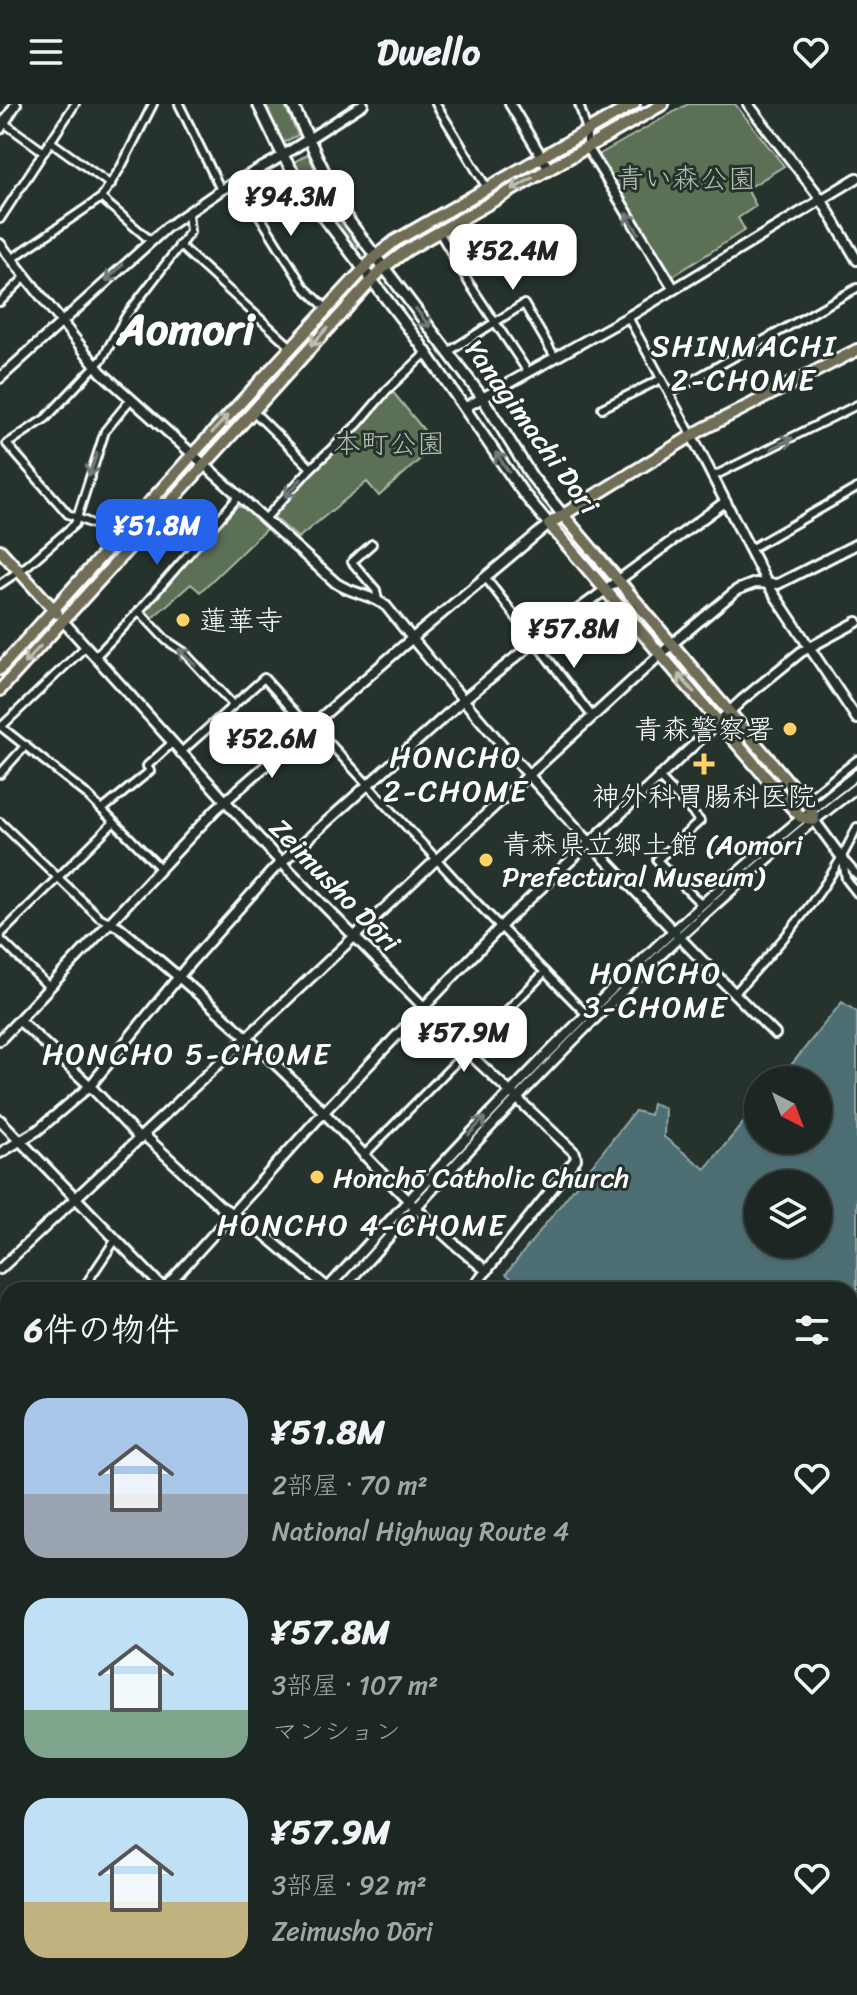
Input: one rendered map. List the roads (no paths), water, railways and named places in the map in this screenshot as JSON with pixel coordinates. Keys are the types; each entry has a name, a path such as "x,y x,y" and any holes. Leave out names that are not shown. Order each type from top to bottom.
{"main road":[{"path":"258,104 283,156 310,199 466,407 523,493 549,524 692,436 857,350"},
{"name":"Yanagimachi Dori","path":"292,104 338,203 383,268 482,397 532,477 731,711 810,810"},
{"path":"0,669 362,268 395,241 634,104"},
{"path":"0,690 383,268 439,232 663,104"},
{"name":"Yanagimachi Dori","path":"549,524 801,817"},
{"path":"0,550 63,621"},
{"path":"801,817 810,810"}],"street":[{"path":"16,104 1,124 44,152"},
{"path":"0,219 75,104"},
{"path":"13,258 101,198 111,185 153,104"},
{"path":"179,104 221,190"},
{"path":"0,378 151,241 188,212 363,104"},
{"path":"436,104 487,188"},
{"path":"510,104 549,169"},
{"path":"579,104 587,131 587,147 674,289"},
{"path":"748,104 821,199 857,260"},
{"path":"50,141 111,185"},
{"path":"466,407 628,317 857,178"},
{"path":"238,181 304,287 326,308"},
{"path":"101,198 151,241"},
{"path":"119,537 68,514 7,444 46,418 102,359 126,316 191,228 188,212"},
{"path":"439,232 528,372"},
{"path":"0,244 96,365 131,399 345,589 378,600 462,701 588,842 775,1034"},
{"path":"179,245 291,347"},
{"path":"0,302 27,276"},
{"path":"670,393 857,288"},
{"path":"448,352 524,304 555,357"},
{"path":"628,317 768,585 857,719"},
{"path":"265,519 311,468 426,353"},
{"path":"602,408 661,379"},
{"path":"0,584 73,525 105,431 131,399"},
{"path":"712,477 857,405"},
{"path":"252,410 311,468"},
{"path":"750,549 857,488"},
{"path":"95,657 239,496"},
{"path":"0,1153 22,1141 90,1086 180,976 281,862 462,701 533,643 725,502"},
{"path":"0,1040 224,801 549,524"},
{"path":"372,544 352,562 376,590 378,600"},
{"path":"0,1269 661,653 737,590 755,583 778,584 857,544"},
{"path":"485,577 592,716"},
{"path":"139,611 166,640 184,652 233,705"},
{"name":"Zeimusho Dōri","path":"63,621 224,801 353,937 509,1093 575,1153 576,1159 487,1271"},
{"path":"171,1282 323,1113 499,927 719,721 810,647 857,622"},
{"path":"86,646 0,726 102,810 159,867"},
{"path":"180,753 264,678 499,927 586,1014"},
{"path":"102,810 150,771 147,766 172,743"},
{"path":"0,774 26,745"},
{"path":"348,1282 517,1100 679,938 756,867 857,760"},
{"path":"810,810 857,774"},
{"path":"658,776 700,821 657,860 700,903"},
{"path":"810,810 857,787"},
{"path":"810,810 857,875"},
{"path":"333,1282 586,1014 700,903 801,817"},
{"path":"0,822 99,917 119,927 180,976 247,1039 414,1209 487,1271 478,1282"},
{"path":"49,987 1,943 1,934 114,822"},
{"path":"734,994 789,934 843,859 857,827"},
{"path":"843,859 846,879 857,893"},
{"path":"363,1156 545,972"},
{"path":"19,1020 220,1206 258,1229 319,1282"},
{"path":"0,1120 156,1282"},
{"path":"87,1282 116,1239"}],"water":[{"path":"842,1002 857,1012 857,1282 515,1282 506,1274 635,1111 650,1115 652,1103 665,1108 664,1137 705,1169 744,1122 744,1154 832,1154 832,1066 790,1066"}],"place":[{"name":"蓮華寺","path":"183,620"},
{"name":"青森警察署","path":"790,729"},
{"name":"神外科胃腸科医院","path":"704,764"},
{"name":"青森県立郷土館 (Aomori Prefectural Museum)","path":"486,860"},
{"name":"Honchō Catholic Church","path":"317,1177"}],"district":[{"name":"Aomori","path":"186,329"},
{"name":"SHINMACHI 2-CHOME","path":"744,363"},
{"name":"HONCHO 2-CHOME","path":"456,774"},
{"name":"HONCHO 3-CHOME","path":"656,990"},
{"name":"HONCHO 5-CHOME","path":"187,1054"},
{"name":"HONCHO 4-CHOME","path":"362,1225"}],"park label":[{"name":"青い森公園","path":"686,178"},
{"name":"本町公園","path":"389,443"}]}
